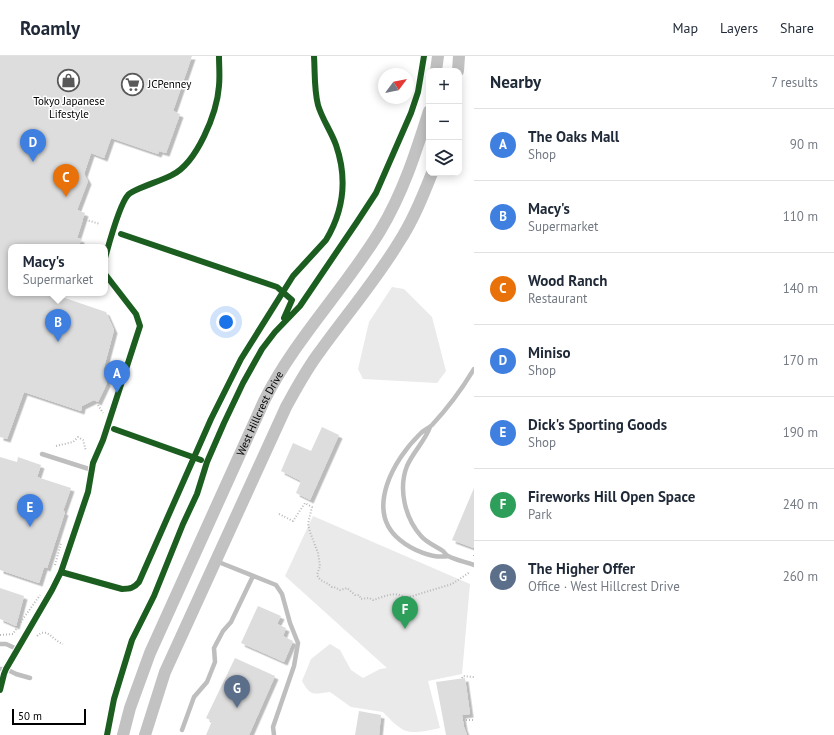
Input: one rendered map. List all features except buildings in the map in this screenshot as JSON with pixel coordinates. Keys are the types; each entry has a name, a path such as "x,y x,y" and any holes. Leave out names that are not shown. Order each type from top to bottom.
{"main road":[{"path":"436,68 438,56"},
{"path":"458,68 459,56"},
{"name":"West Hillcrest Drive","path":"123,735 130,708 150,653 271,386 291,355 362,258 392,210 416,154 426,121"},
{"name":"West Hillcrest Drive","path":"145,735 165,672 275,429 301,379 320,351 383,267 400,240 426,189 431,176"}],"lane":[{"path":"108,248 127,196 134,191 174,175 182,168 197,149 209,124 219,88 220,56"},
{"path":"61,572 122,589 130,589 135,587 139,582 211,419 241,359 293,276 326,240 332,228 339,209 343,181 335,144 317,103 314,56"},
{"path":"0,690 6,669 61,572 88,492 92,470 140,326 136,314 108,278"},
{"path":"448,556 441,557 419,551 408,546 392,532 384,514 384,492 393,470 402,454 420,433 431,426 463,388 474,369"},
{"path":"431,426 427,436 406,467 403,494 406,510 412,524 421,536 448,556 474,565"},
{"path":"42,454 92,470"},
{"path":"216,561 276,585 280,589 298,643 294,666 273,727 274,735"},
{"path":"182,730 194,697 207,682 214,662 214,648 224,630 231,622 253,576"},
{"path":"0,644 6,644 17,649"},
{"path":"0,669 6,669 30,678"}],"path":[{"path":"83,219 100,224"},
{"path":"98,404 104,413"},
{"path":"56,446 73,442 78,437 83,440 86,451"},
{"path":"279,514 293,521 305,503 312,507 308,524 318,553 320,566 317,575 320,580 332,587 340,590 347,588 355,595 360,595 361,599 369,598 373,600 393,594 401,595 406,598 452,584 470,572"},
{"path":"53,571 61,543"},
{"path":"0,634 13,634 21,620 36,600"},
{"path":"36,636 43,632 47,633 62,644"},
{"path":"462,678 463,676 474,676"},
{"path":"463,720 474,720"}],"shaded area":[{"path":"392,287 404,289 432,317 446,371 437,383 363,379 358,369 369,322"},
{"path":"313,516 470,584 462,674 428,681 440,728 420,732 407,731 402,729 383,712 351,707 330,692 316,694 310,692 302,681 311,659 330,644 340,650 351,670 363,678 380,669 387,668 285,576"}],"cycle path":[{"path":"108,248 121,207 128,195 131,192 172,175 190,160 197,149 210,123 214,110 219,82 219,56"},
{"path":"0,690 6,669 61,572 122,589 132,588 139,582 211,419 241,359 293,276 326,240 332,229 340,205 342,193 342,169 336,145 318,105 315,87 314,56"},
{"path":"107,735 114,699 132,640 154,596 183,524 197,494 207,462 224,423 243,383 262,349 275,332 300,306 376,193 411,113 418,92 424,56"},
{"path":"121,234 277,287 292,300 284,318"},
{"path":"61,572 88,492 93,463 103,440 140,326 136,314 108,278"},
{"path":"114,429 201,460"}],"place":[{"name":"Tokyo Japanese Lifestyle","path":"69,81"},
{"name":"JCPenney","path":"132,84"},
{"name":"Miniso","path":"33,162"},
{"name":"Wood Ranch","path":"66,197"},
{"name":"Macy's","path":"58,342"},
{"name":"The Oaks Mall","path":"117,393"},
{"name":"Dick's Sporting Goods","path":"30,527"},
{"name":"Fireworks Hill Open Space","path":"405,629"},
{"name":"The Higher Offer","path":"237,708"}]}
